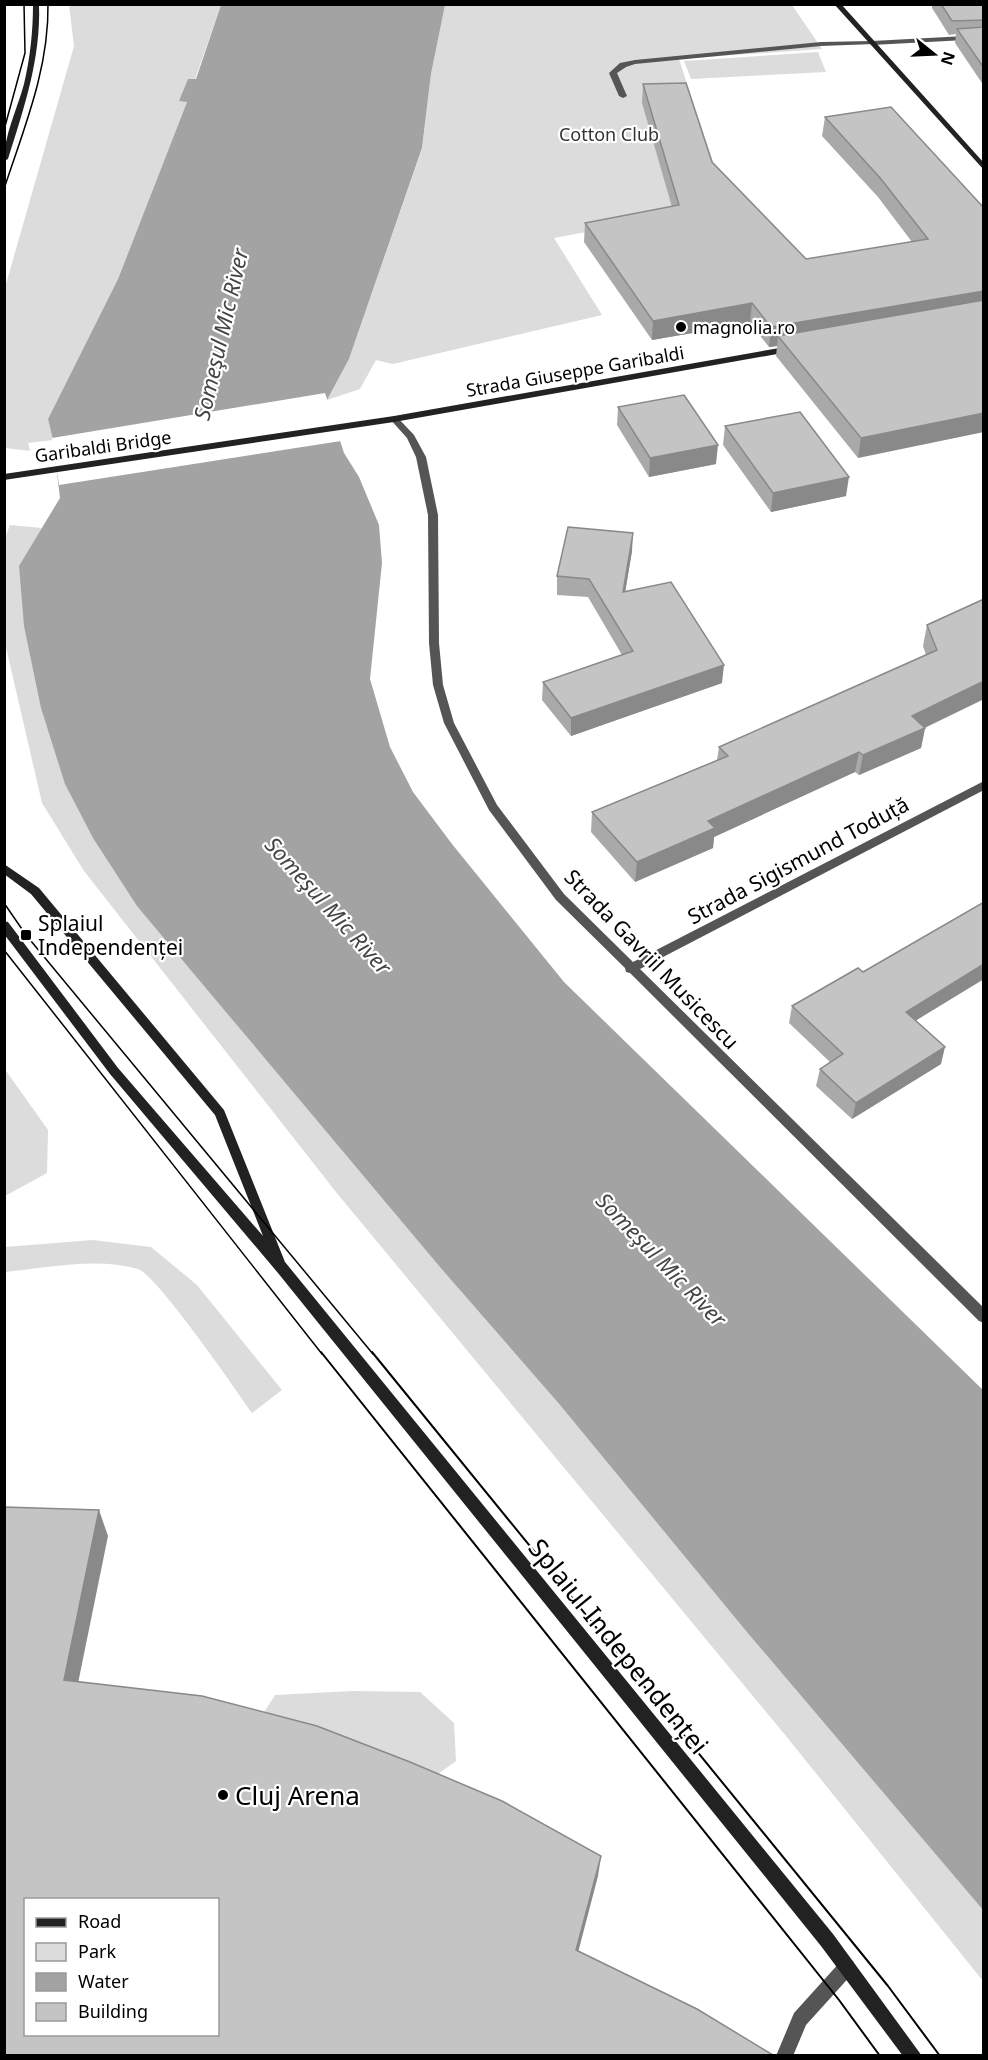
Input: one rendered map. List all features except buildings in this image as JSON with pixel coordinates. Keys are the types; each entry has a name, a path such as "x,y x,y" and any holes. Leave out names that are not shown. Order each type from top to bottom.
{"main road":[{"path":"4,159 32,72 38,30 36,4"},
{"path":"837,4 984,168"},
{"name":"Strada Giuseppe Garibaldi","path":"348,426 805,347"},
{"name":"Garibaldi Bridge","path":"4,477 348,426"},
{"name":"Splaiul Independenței","path":"4,868 35,891 220,1113 283,1269"},
{"name":"Splaiul Independenței","path":"4,925 114,1071 283,1269 847,1967 914,2055"}],"street":[{"path":"623,96 614,74 623,65 635,62 810,45 984,37"},
{"name":"Strada Gavriil Musicescu","path":"394,419 411,437 422,457 433,515 434,643 438,685 449,723 493,807 560,897 630,969 984,1317"},
{"name":"Strada Sigismund Toduță","path":"630,969 984,785"},
{"path":"784,2055 800,2019 847,1967"}],"green space":[{"path":"69,5 221,5 187,102 118,279 48,419 53,440 28,443 30,451 5,448 4,291 74,46"},
{"name":"Cotton Club","path":"445,5 792,5 822,49 679,59 722,189 688,213 554,238 602,315 393,364 376,360 360,389 327,400 349,359 422,149 431,74"},
{"path":"818,52 826,72 691,79 684,61"},
{"path":"10,525 42,528 20,566 237,1025 439,1266 560,1405 746,1631 983,1910 983,1981 786,1736 336,1192 84,871 42,803 5,643 4,540"},
{"path":"4,1068 48,1130 47,1173 5,1196"},
{"path":"93,1240 151,1247 197,1285 282,1390 252,1413 178,1311 161,1290 138,1269 89,1264 5,1272 5,1247"},
{"path":"353,1691 420,1692 454,1723 456,1761 434,1777 261,1717 275,1695"}],"water":[{"name":"Someşul Mic River","path":"221,5 445,5 431,74 422,148 349,359 327,400 344,453 359,477 379,525 382,563 370,679 390,747 413,792 452,844 564,982 983,1390 983,1910 746,1631 560,1405 439,1266 137,906 93,838 65,784 41,708 24,626 19,566 60,498 48,419 118,279 187,102 179,101 188,79 196,79"}],"pier":[{"path":"325,393 341,441 59,485 52,438"}],"tram line":[{"path":"4,130 25,53 24,4"},
{"path":"4,189 40,75 48,4"},
{"path":"4,903 26,935 373,1354"},
{"path":"4,950 322,1354"},
{"path":"321,1352 839,2000 880,2056"},
{"path":"372,1352 888,1986 940,2056"}],"place":[{"name":"magnolia.ro","path":"681,327"},
{"name":"Splaiul Independenței","path":"26,935"},
{"name":"Cluj Arena","path":"223,1795"}]}
